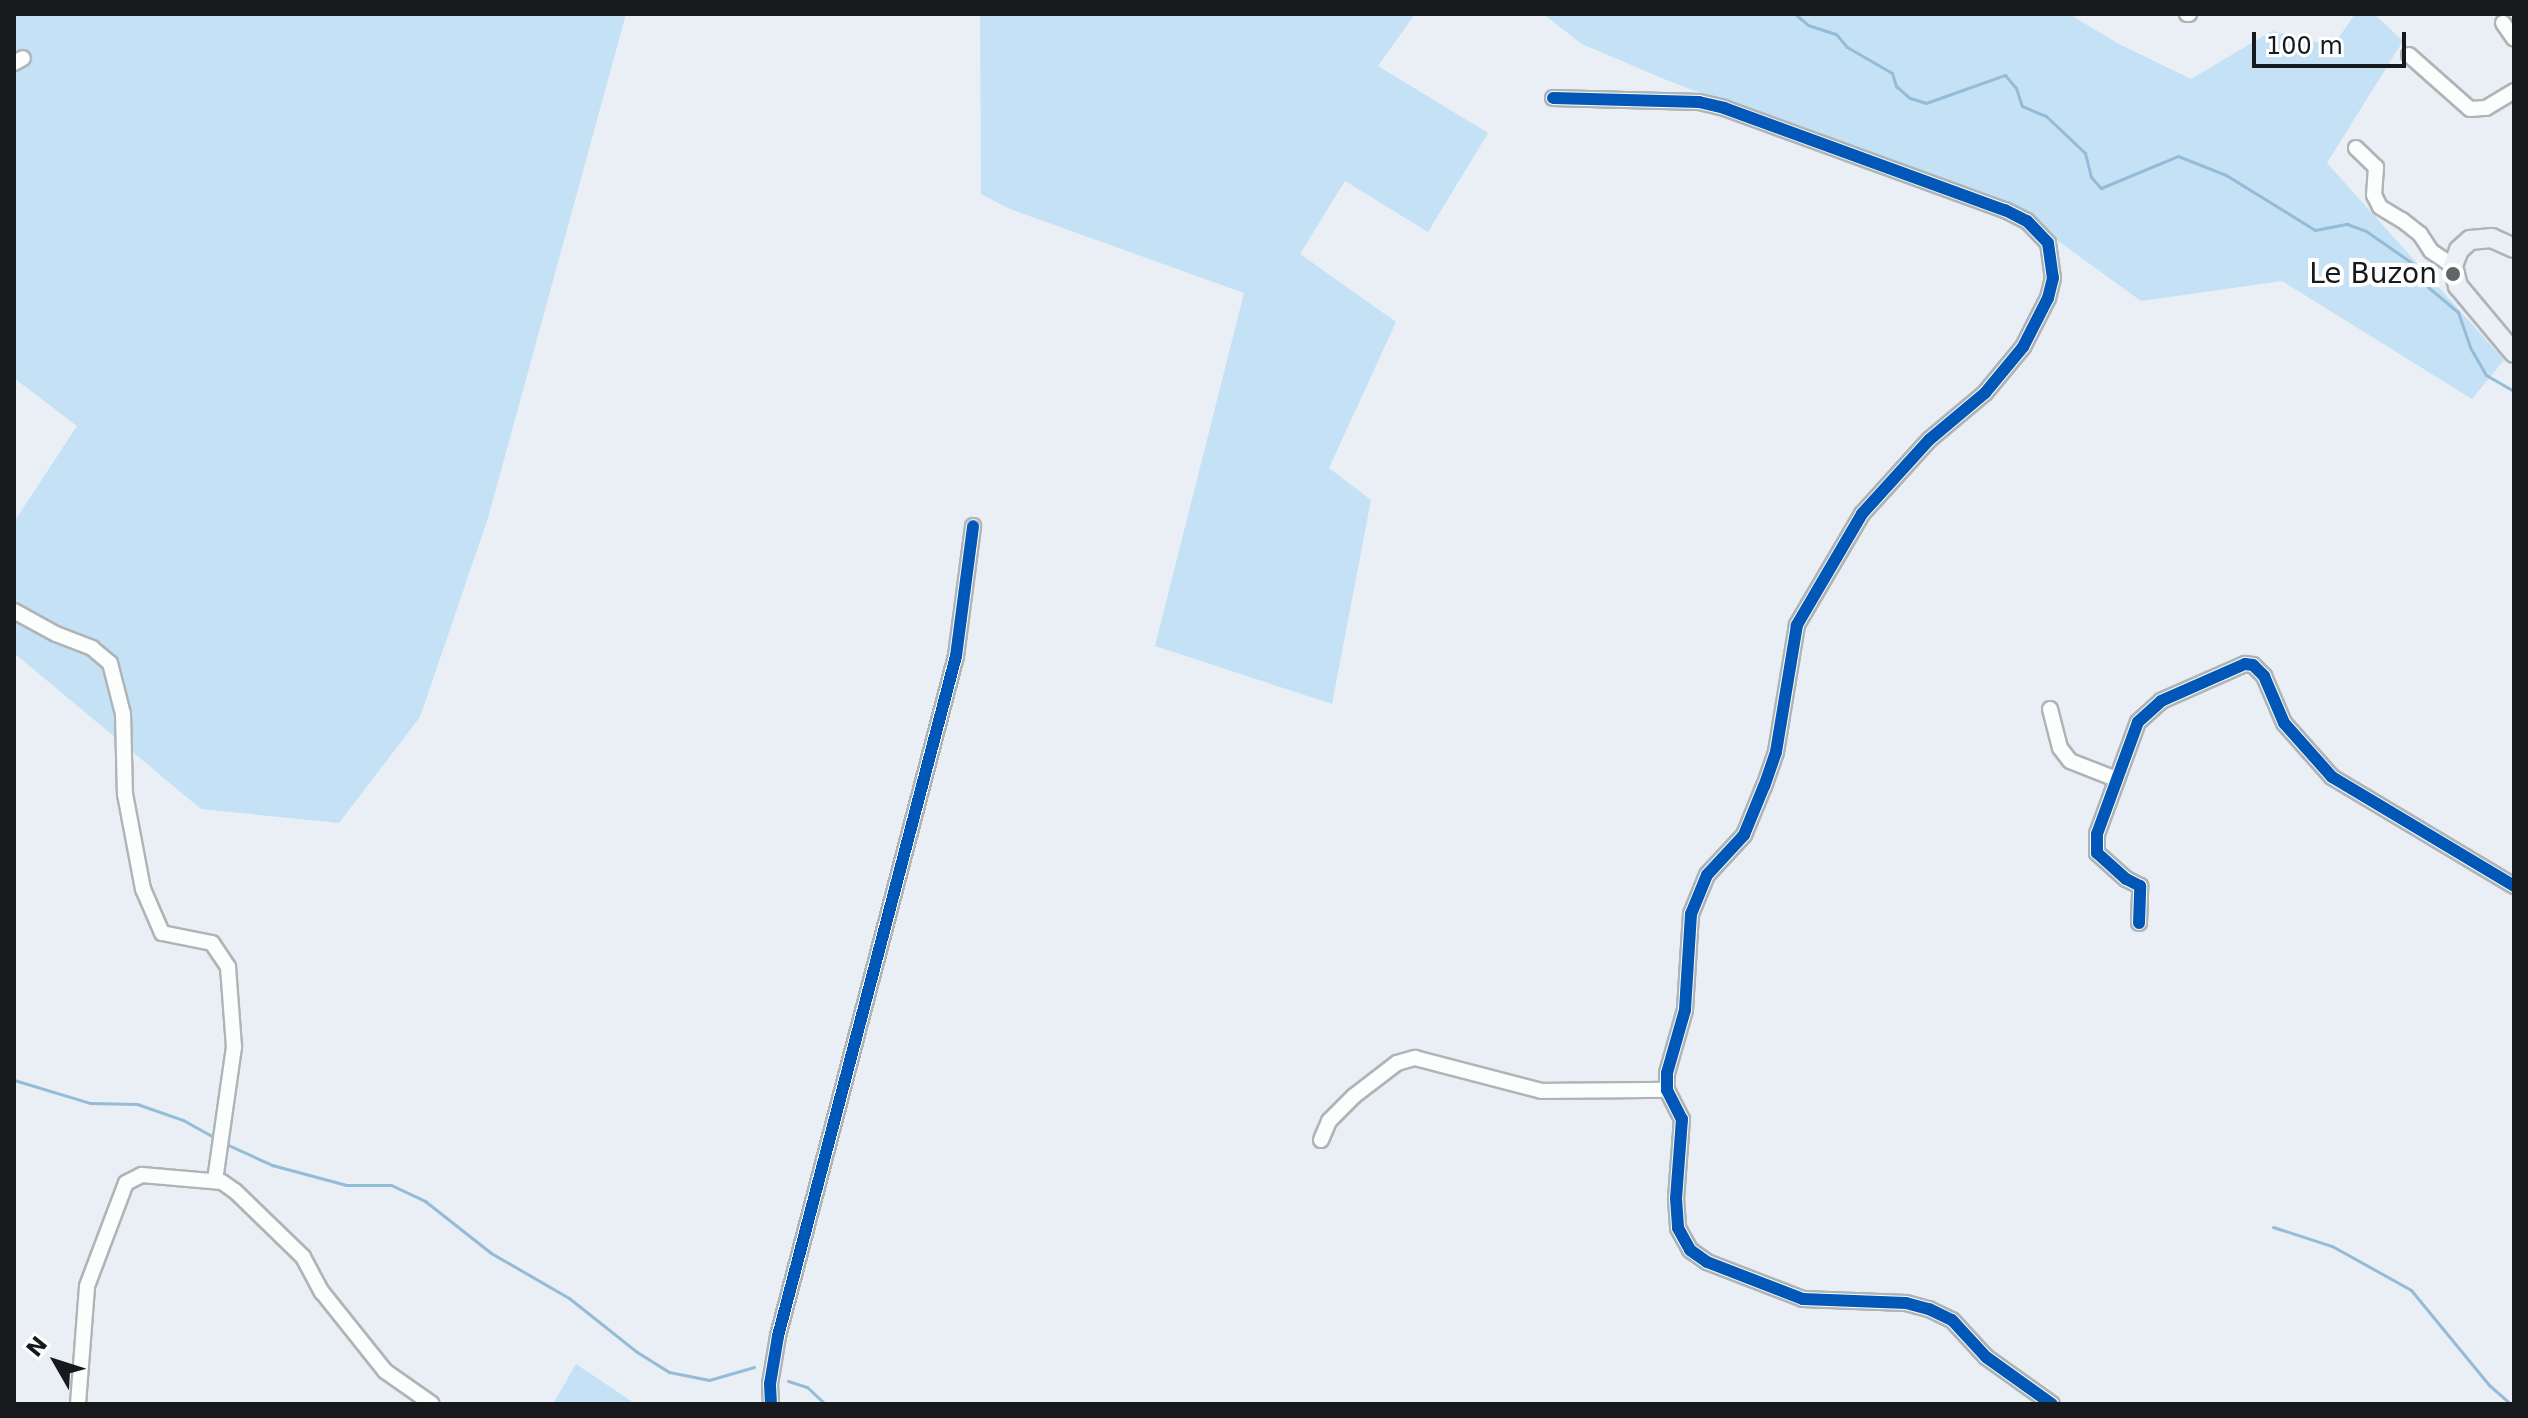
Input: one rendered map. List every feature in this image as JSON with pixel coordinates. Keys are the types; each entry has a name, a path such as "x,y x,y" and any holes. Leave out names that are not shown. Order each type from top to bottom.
{"main road":[{"path":"2514,248 2492,238 2470,240 2459,250 2453,266 2458,286 2514,353"}],"street":[{"path":"2503,23 2514,39"},
{"path":"2409,55 2470,109 2486,108 2514,91"},
{"path":"1553,98 1699,102 1724,108 2005,210 2042,233 2052,260 2053,278 2042,313 2023,347 1985,393 1929,440 1862,514 1797,625 1776,752 1744,835 1700,886 1691,914 1685,1010 1667,1073 1667,1090 1682,1119 1676,1198 1678,1228 1690,1250 1707,1262 1803,1299 1906,1303 1929,1309 1952,1320 1986,1357 2052,1404"},
{"path":"2356,148 2376,167 2374,195 2380,207 2420,234 2431,251 2453,266"},
{"path":"771,1404 770,1384 778,1336 956,656 973,526"},
{"path":"14,611 56,634 92,648 110,663 123,714 125,794 143,889 162,933 212,943 228,967 234,1047 215,1181"},
{"path":"2139,923 2140,886 2126,879 2097,853 2097,834 2138,722 2161,701 2245,664 2253,665 2264,676 2284,723 2332,777 2514,886"},
{"path":"2050,709 2060,748 2070,761 2116,779"},
{"path":"1321,1140 1329,1121 1354,1096 1397,1063 1415,1058 1542,1091 1667,1090"},
{"path":"78,1404 87,1286 126,1183 142,1175 215,1181 227,1185 303,1257 322,1292 372,1356 399,1382 432,1404"}],"shaded area":[{"path":"14,14 626,14 488,518 420,717 339,823 201,809 14,653 14,522 77,426 14,378"},
{"path":"980,14 1415,14 1378,66 1488,133 1428,232 1345,181 1300,254 1396,322 1329,468 1371,500 1332,704 1155,646 1244,293 1010,209 981,194"},
{"path":"1543,14 2069,14 2117,43 2191,79 2272,31 2333,46 2355,14 2374,14 2403,41 2327,163 2504,360 2472,399 2282,281 2141,301 2025,217 1664,79 1582,44"},
{"path":"576,1364 634,1403 638,1404 553,1404"}],"waterway":[{"name":"Le Buzon","path":"1795,14 1808,25 1836,34 1847,47 1892,73 1896,86 1910,98 1926,103 2005,75 2016,88 2022,106 2046,116 2085,153 2091,177 2101,188 2178,156 2226,175 2315,230 2347,224 2366,231 2412,263 2428,287 2458,312 2471,349 2486,375 2514,391"},
{"path":"14,1080 90,1103 137,1104 183,1120 215,1138"},
{"path":"226,1144 272,1165 346,1185 391,1185 425,1201 491,1253 569,1298 637,1352 669,1372 709,1380 754,1367"},
{"path":"2273,1227 2332,1246 2411,1290 2489,1385 2511,1404"},
{"path":"788,1381 807,1387 825,1404"}],"cycle path":[{"path":"1553,98 1699,102 1724,108 2005,210 2027,221 2048,243 2053,278 2048,298 2023,347 1985,393 1929,440 1862,514 1797,625 1776,752 1764,786 1744,835 1707,875 1691,914 1685,1010 1667,1073 1667,1090 1682,1119 1676,1198 1678,1228 1690,1250 1707,1262 1803,1299 1906,1303 1929,1309 1952,1320 1986,1357 2052,1404"},
{"path":"771,1404 770,1384 778,1336 956,656 973,526"},
{"path":"2139,923 2140,886 2126,879 2097,853 2097,834 2138,722 2161,701 2245,664 2253,665 2264,676 2284,723 2332,777 2514,886"}],"place":[{"name":"Le Buzon","path":"2453,274"}]}
